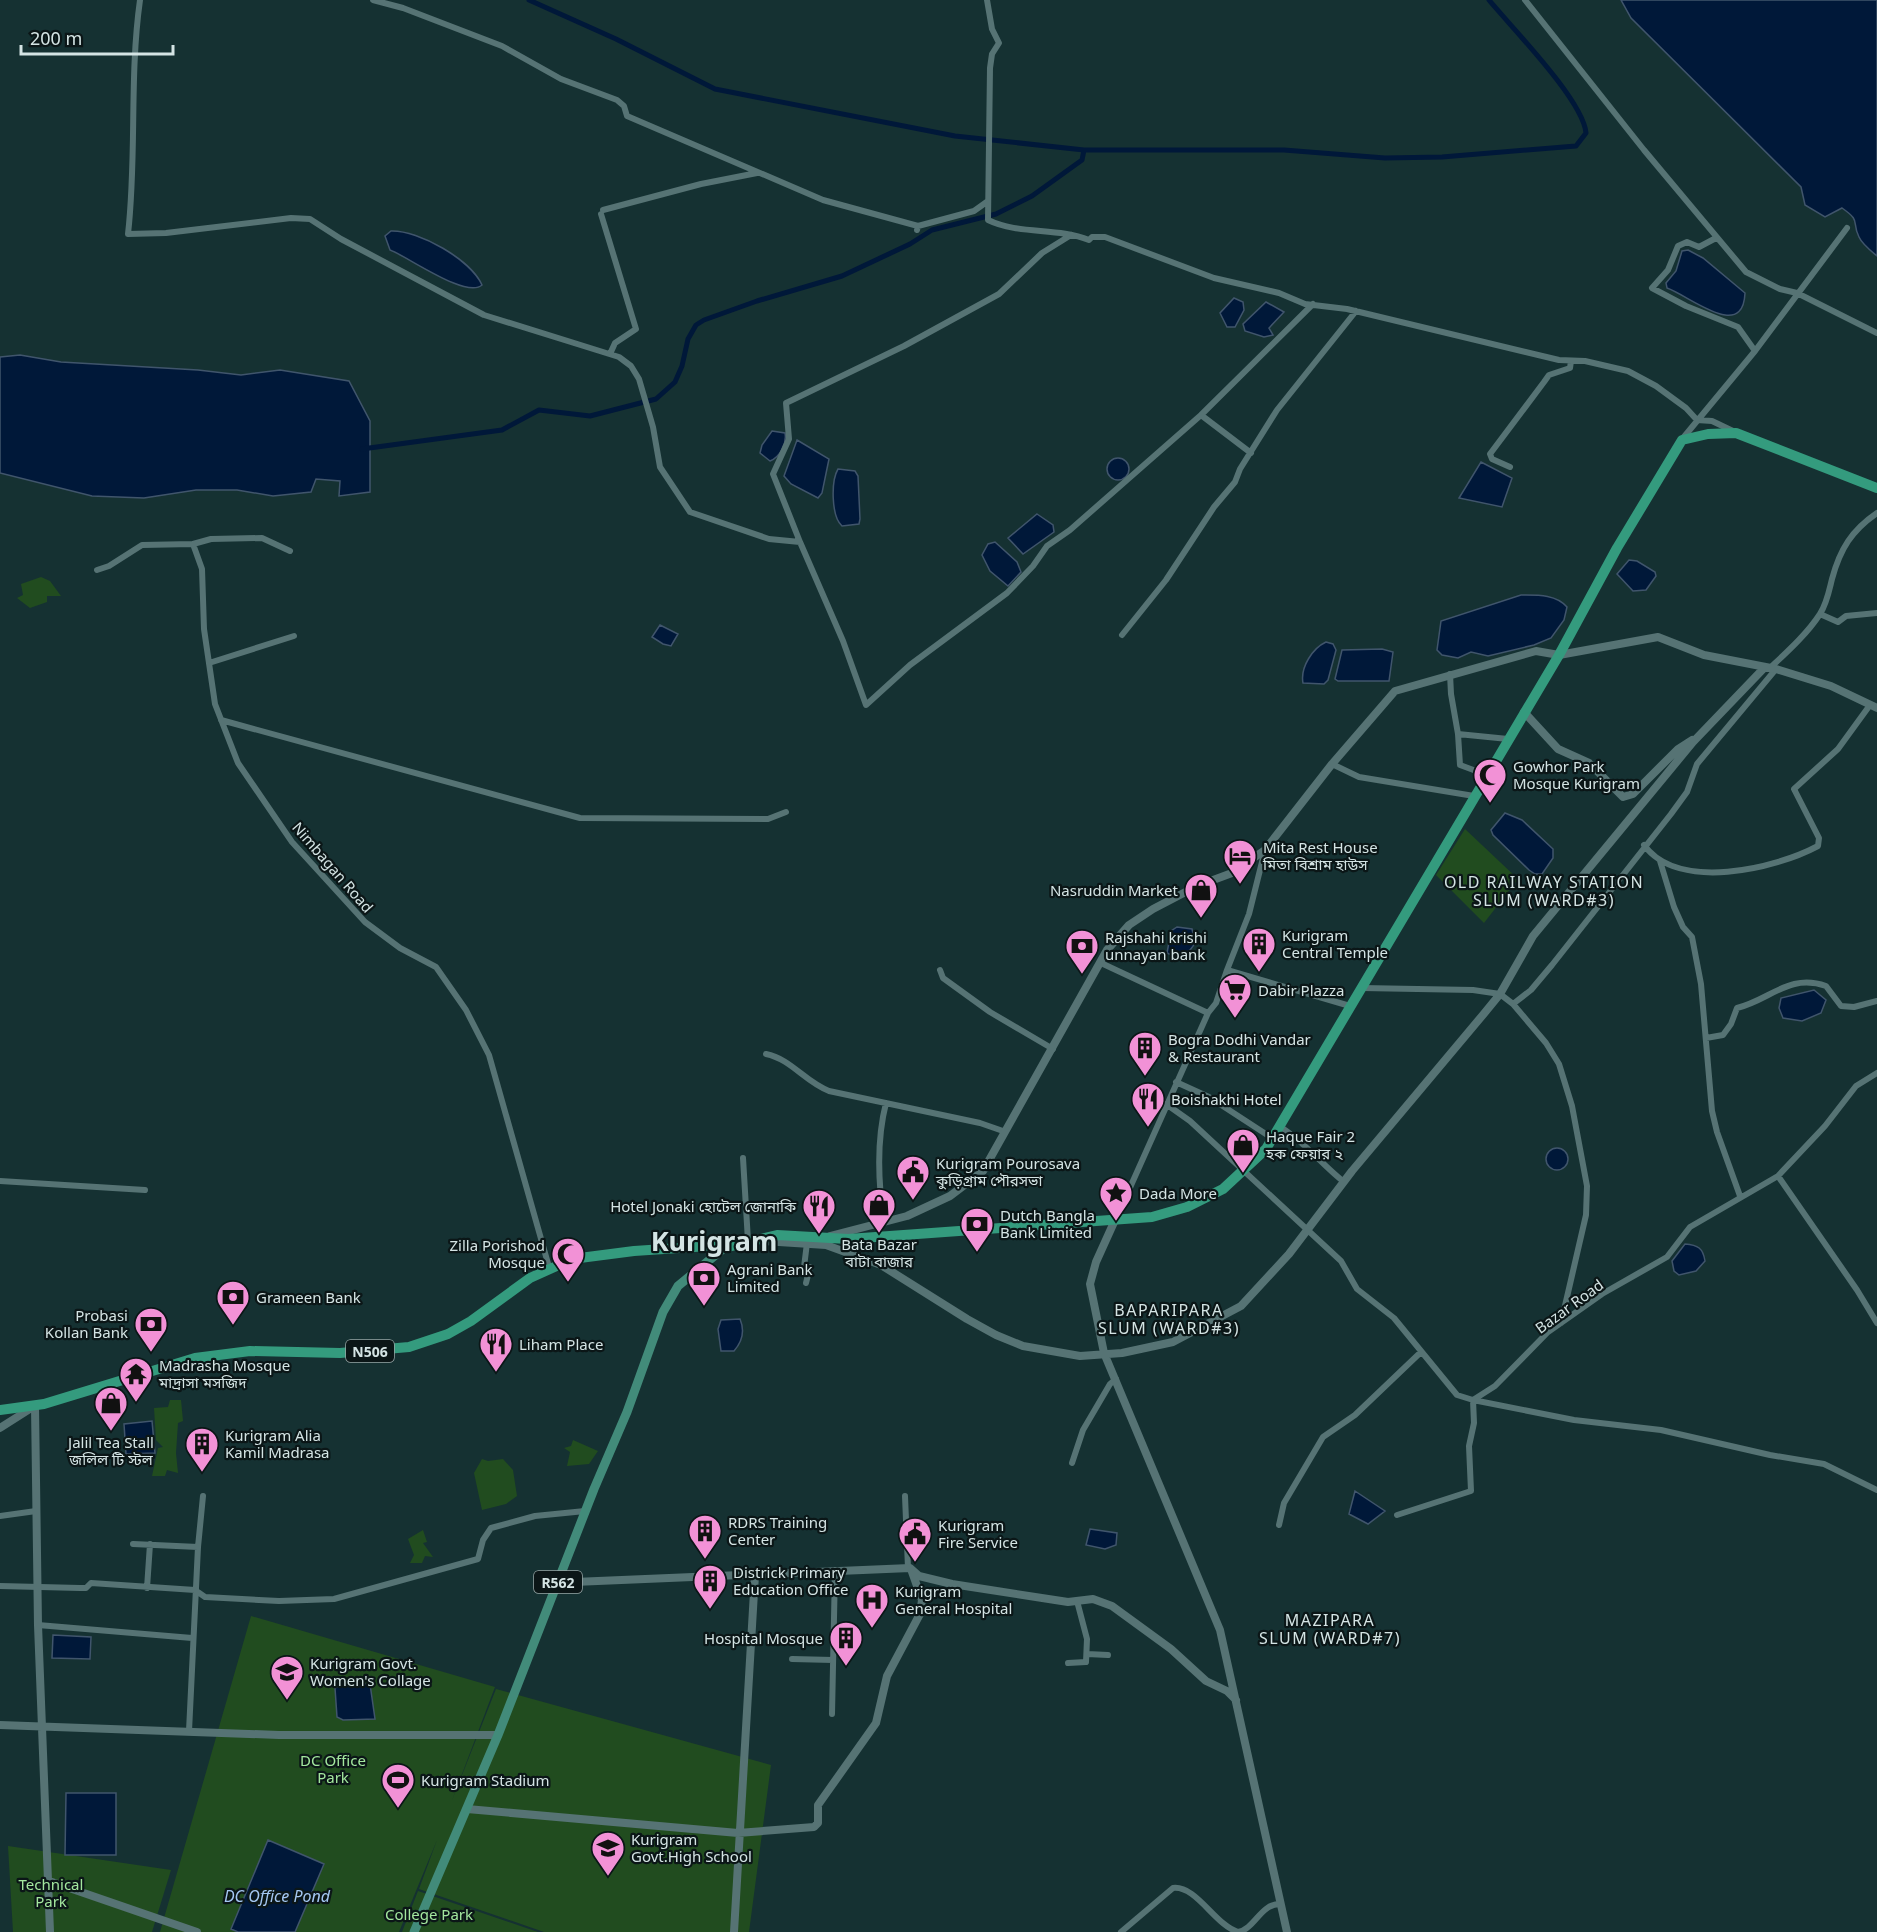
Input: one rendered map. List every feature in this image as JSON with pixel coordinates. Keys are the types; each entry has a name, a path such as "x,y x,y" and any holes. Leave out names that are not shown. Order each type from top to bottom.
{"highway":[{"path":"724,1248 777,1235 848,1239 1152,1217 1187,1207 1223,1189 1266,1149 1559,655 1617,548 1682,440 1708,434 1736,433 1877,488"},
{"name":"N506","path":"0,1410 34,1407 195,1358 250,1351 340,1353 410,1347 448,1334 471,1321 530,1278 549,1267 572,1259 634,1251 709,1246 724,1248"}],"main road":[{"name":"R562","path":"414,1932 498,1735 585,1511 627,1412 663,1312 678,1286 724,1248"}],"street":[{"path":"140,0 135,44 132,197 128,234 166,233 291,218 310,219 464,306 512,325 610,354 631,366 648,408 660,467 667,481 690,512 768,539 800,542"},
{"path":"373,0 404,8 502,46 561,79 617,100 624,106 627,116 823,200 918,228 974,211 988,201"},
{"path":"987,0 992,29 999,43 992,54 990,68 988,220 1011,228 1071,235 1089,240 1098,237 1122,242 1214,278 1258,287 1313,304 1356,311 1571,361 1585,361 1640,376 1686,408 1697,420 1712,421 1736,433"},
{"path":"1525,0 1716,238 1746,272 1780,289 1797,293 1877,333"},
{"path":"610,354 615,343 636,328 602,212 701,184 759,173"},
{"path":"1682,440 1755,351 1847,228"},
{"path":"1071,235 1042,253 999,294 904,346 786,403 789,439 773,474 843,640 866,705 910,665 1007,593 1033,566 1047,546 1078,523 1201,415 1313,304"},
{"path":"1716,238 1703,247 1696,247 1687,242 1678,246 1668,270 1652,288 1686,306 1738,327 1755,351"},
{"path":"1122,635 1166,580 1209,514 1235,483 1240,469 1277,410 1356,311"},
{"path":"1510,467 1492,459 1490,454 1549,375 1570,368 1571,361"},
{"path":"1201,415 1251,453"},
{"path":"743,1158 748,1241 826,1245 881,1265 967,1319 996,1335 1023,1346 1058,1354 1122,1353 1173,1342 1241,1306 1308,1229 1344,1182 1500,994 1533,936 1701,734 1789,650 1820,614 1841,549 1859,525 1877,513"},
{"path":"97,570 109,566 141,545 193,544 211,539 262,538 291,551"},
{"name":"Nimbagan Road","path":"193,544 202,569 204,628 215,704 238,763 292,842 365,922 400,948 436,967 466,1010 489,1055 549,1267"},
{"path":"1820,614 1838,622 1846,616 1877,613"},
{"path":"209,663 294,636"},
{"path":"826,1237 906,1216 958,1190 983,1171 1107,950 1129,925 1153,909 1197,886 1232,873 1265,850 1332,764 1395,691 1536,651 1559,655 1654,637 1704,655 1770,668 1831,686 1873,707 1838,749 1794,789 1819,838 1818,846 1783,862 1749,871 1674,869 1660,861 1644,845"},
{"path":"1513,1004 1531,990 1687,792 1697,764 1770,668"},
{"path":"1450,674 1460,765 1487,775"},
{"path":"1524,712 1558,749 1597,769 1623,797 1633,794 1678,749 1701,734"},
{"path":"221,720 580,818 768,819 786,812"},
{"path":"1458,734 1508,739"},
{"path":"1332,764 1359,777 1474,796"},
{"path":"1265,850 1249,914 1216,1002 1208,1013 1166,1104 1096,1262 1090,1284 1104,1353 1220,1629 1287,1932"},
{"path":"1660,861 1678,917 1692,937 1706,1038 1714,1122 1740,1196"},
{"path":"1101,963 1208,1013"},
{"path":"940,970 943,978 990,1012 1053,1048"},
{"path":"1227,970 1350,1006"},
{"path":"1706,1038 1723,1035 1731,1024 1737,1008 1760,1000 1792,983 1826,986 1841,1006 1854,1007 1877,1001"},
{"path":"1361,988 1473,990 1500,994 1513,1004 1546,1043 1559,1064 1572,1106 1587,1186 1586,1215 1561,1324"},
{"path":"766,1054 784,1060 818,1087 980,1123 1004,1131"},
{"name":"Bazar Road","path":"1473,1400 1495,1386 1548,1332 1602,1294 1667,1257 1690,1227 1778,1176 1825,1126 1856,1086 1877,1073"},
{"path":"1176,1082 1209,1097 1272,1138"},
{"path":"885,1222 878,1168 881,1121 886,1103"},
{"path":"1166,1104 1190,1120 1341,1261 1357,1289 1394,1318 1457,1395 1574,1420 1661,1430 1770,1455 1824,1464 1877,1490"},
{"path":"1279,1126 1297,1137 1324,1167 1344,1182"},
{"path":"1778,1176 1857,1290 1877,1323"},
{"path":"0,1181 145,1190"},
{"path":"806,1283 810,1267 804,1267 807,1243"},
{"path":"1279,1525 1284,1503 1323,1437 1355,1415 1421,1352"},
{"path":"1072,1463 1083,1430 1110,1384 1116,1379"},
{"path":"1397,1515 1471,1491 1469,1446 1474,1423 1473,1400"},
{"path":"0,1428 34,1407"},
{"path":"34,1407 38,1625 50,1932"},
{"path":"189,1731 192,1638 203,1496"},
{"path":"467,1809 738,1833 814,1827 818,1823 818,1805 876,1723 887,1676 920,1614 922,1600 909,1568 904,1496"},
{"path":"0,1516 36,1511"},
{"path":"0,1586 86,1588 91,1583 195,1590 206,1597 279,1601 349,1597 478,1559 483,1540 491,1528 535,1516 585,1511"},
{"path":"133,1544 198,1546"},
{"path":"147,1588 152,1544"},
{"path":"554,1592 574,1582 909,1568 919,1576 952,1584 1077,1601 1093,1599 1113,1606 1171,1649 1206,1681 1227,1691 1236,1700"},
{"path":"832,1714 835,1570"},
{"path":"562,1572 574,1582"},
{"path":"734,1932 738,1833 755,1575"},
{"path":"1068,1664 1086,1662 1087,1639 1077,1601"},
{"path":"38,1625 192,1638"},
{"path":"1087,1654 1108,1654"},
{"path":"792,1659 833,1660"},
{"path":"0,1725 279,1736 498,1735"},
{"path":"49,1881 198,1932"},
{"path":"1120,1932 1173,1888 1180,1887 1187,1890 1214,1916 1238,1932 1245,1930 1265,1909 1280,1904"}],"green space":[{"path":"41,577 50,581 61,596 47,596 47,602 30,608 17,598 23,595 21,584"},
{"path":"1465,829 1518,879 1484,923 1436,875"},
{"path":"170,1400 181,1400 183,1421 178,1423 176,1453 178,1473 167,1470 165,1476 152,1476 158,1448 163,1447 156,1440 154,1408 168,1407"},
{"path":"573,1440 598,1451 589,1464 567,1466 570,1452 564,1448 571,1446"},
{"path":"482,1459 488,1461 503,1459 513,1470 517,1496 506,1504 482,1510 474,1473"},
{"path":"423,1530 427,1542 423,1543 433,1557 425,1556 422,1563 410,1563 414,1555 408,1539"},
{"name":"DC Office Park","path":"251,1616 495,1687 451,1803 496,1689 771,1765 749,1932 544,1932 419,1889 437,1840 399,1932 160,1932"},
{"name":"Technical Park","path":"8,1846 171,1870 152,1932 13,1932"},
{"name":"College Park","path":"418,1891 538,1932 402,1932"}],"water":[{"path":"1621,0 1877,0 1877,256 1862,242 1854,219 1842,208 1825,217 1805,205 1801,187 1631,18"},
{"path":"391,231 415,236 443,248 467,266 482,285 474,288 450,282 390,250 385,236"},
{"path":"1688,250 1703,258 1745,293 1742,307 1735,314 1726,315 1714,312 1667,288 1666,283 1676,271 1682,251"},
{"path":"1234,298 1243,302 1244,310 1235,327 1227,327 1220,313"},
{"path":"1266,302 1284,312 1269,328 1273,335 1264,337 1245,331 1243,324"},
{"path":"20,355 61,362 198,370 241,375 280,370 349,381 370,421 370,492 339,496 340,481 316,479 311,492 273,496 237,490 196,490 144,498 92,496 0,473 0,357"},
{"path":"772,431 785,433 785,437 780,453 770,461 760,453 762,445"},
{"path":"797,440 829,459 822,493 818,498 791,484 784,476"},
{"path":"1118,458 1126,461 1129,469 1126,477 1118,480 1110,477 1107,469 1110,461"},
{"path":"1481,462 1512,478 1502,507 1459,498"},
{"path":"838,469 855,471 858,476 859,524 842,526 838,521 833,490"},
{"path":"1037,514 1053,525 1054,532 1023,554 1008,538"},
{"path":"995,542 1017,562 1021,572 1008,586 990,571 982,555 988,544"},
{"path":"1629,560 1637,561 1655,572 1656,576 1646,590 1633,591 1617,574"},
{"path":"1521,595 1552,597 1567,607 1564,620 1551,638 1534,645 1488,656 1471,652 1458,658 1442,655 1437,650 1441,621"},
{"path":"660,625 678,634 671,646 652,637"},
{"path":"1326,642 1333,644 1336,650 1328,680 1324,684 1303,683 1308,659"},
{"path":"1382,649 1393,652 1389,681 1338,681 1335,679 1342,650"},
{"path":"1505,813 1522,820 1553,849 1553,858 1542,874 1535,874 1529,870 1493,835 1491,830"},
{"path":"1177,927 1192,929 1195,942 1187,952 1171,955 1167,953 1171,931"},
{"path":"1814,990 1826,1000 1821,1013 1802,1021 1783,1018 1779,1008 1781,998"},
{"path":"1557,1148 1565,1151 1568,1159 1565,1167 1557,1170 1549,1167 1546,1159 1549,1151"},
{"path":"1685,1244 1699,1248 1705,1261 1696,1271 1679,1275 1674,1271 1672,1261"},
{"path":"740,1319 742,1336 739,1344 734,1351 721,1351 718,1329 721,1320"},
{"path":"152,1421 155,1453 126,1454 124,1424"},
{"path":"1355,1491 1385,1511 1368,1524 1349,1514"},
{"path":"1090,1529 1117,1533 1116,1545 1105,1549 1086,1545"},
{"path":"53,1635 91,1637 90,1659 52,1658"},
{"path":"343,1683 370,1684 375,1719 343,1720 337,1717 335,1688"},
{"path":"66,1793 116,1793 116,1855 65,1855"},
{"name":"DC Office Pond","path":"268,1840 324,1864 295,1932 238,1932 231,1929"}],"waterway":[{"path":"529,0 616,39 715,89 955,136 1084,150 1284,150 1385,158 1442,157 1576,146 1586,133 1573,102 1545,65 1489,0"},
{"path":"362,449 502,430 539,410 590,416 656,399 675,382 682,366 688,339 696,325 704,320 757,301 842,276 910,244 932,230 996,214 1032,196 1082,160 1084,150"}],"place":[{"name":"Gowhor Park Mosque Kurigram","path":"1490,804"},
{"name":"Mita Rest House মিতা বিশ্রাম হাউস","path":"1240,885"},
{"name":"Nasruddin Market","path":"1201,919"},
{"name":"Kurigram Central Temple","path":"1259,973"},
{"name":"Rajshahi krishi unnayan bank","path":"1082,975"},
{"name":"Dabir Plazza","path":"1235,1019"},
{"name":"Bogra Dodhi Vandar & Restaurant","path":"1145,1077"},
{"name":"Boishakhi Hotel","path":"1148,1128"},
{"name":"Haque Fair 2 হক ফেয়ার ২","path":"1243,1174"},
{"name":"Kurigram Pourosava কুড়িগ্রাম পৌরসভা","path":"913,1201"},
{"name":"Dada More","path":"1116,1222"},
{"name":"Bata Bazar বাটা বাজার","path":"879,1234"},
{"name":"Hotel Jonaki হোটেল জোনাকি","path":"819,1235"},
{"name":"Dutch Bangla Bank Limited","path":"977,1253"},
{"name":"Zilla Porishod Mosque","path":"568,1283"},
{"name":"Agrani Bank Limited","path":"704,1307"},
{"name":"Grameen Bank","path":"233,1326"},
{"name":"Probasi Kollan Bank","path":"151,1353"},
{"name":"Liham Place","path":"496,1373"},
{"name":"Madrasha Mosque মাদ্রাসা মসজিদ","path":"136,1403"},
{"name":"Jalil Tea Stall জলিল টি স্টল","path":"111,1432"},
{"name":"Kurigram Alia Kamil Madrasa","path":"202,1473"},
{"name":"RDRS Training Center","path":"705,1560"},
{"name":"Kurigram Fire Service","path":"915,1563"},
{"name":"Districk Primary Education Office","path":"710,1610"},
{"name":"Kurigram General Hospital","path":"872,1629"},
{"name":"Hospital Mosque","path":"846,1667"},
{"name":"Kurigram Govt. Women's Collage","path":"287,1701"},
{"name":"Kurigram Stadium","path":"398,1809"},
{"name":"Kurigram Govt.High School","path":"608,1877"}],"district":[{"name":"OLD RAILWAY STATION SLUM (WARD#3)","path":"1544,891"},
{"name":"Kurigram","path":"714,1240"},
{"name":"BAPARIPARA SLUM (WARD#3)","path":"1169,1319"},
{"name":"MAZIPARA SLUM (WARD#7)","path":"1330,1629"}]}
